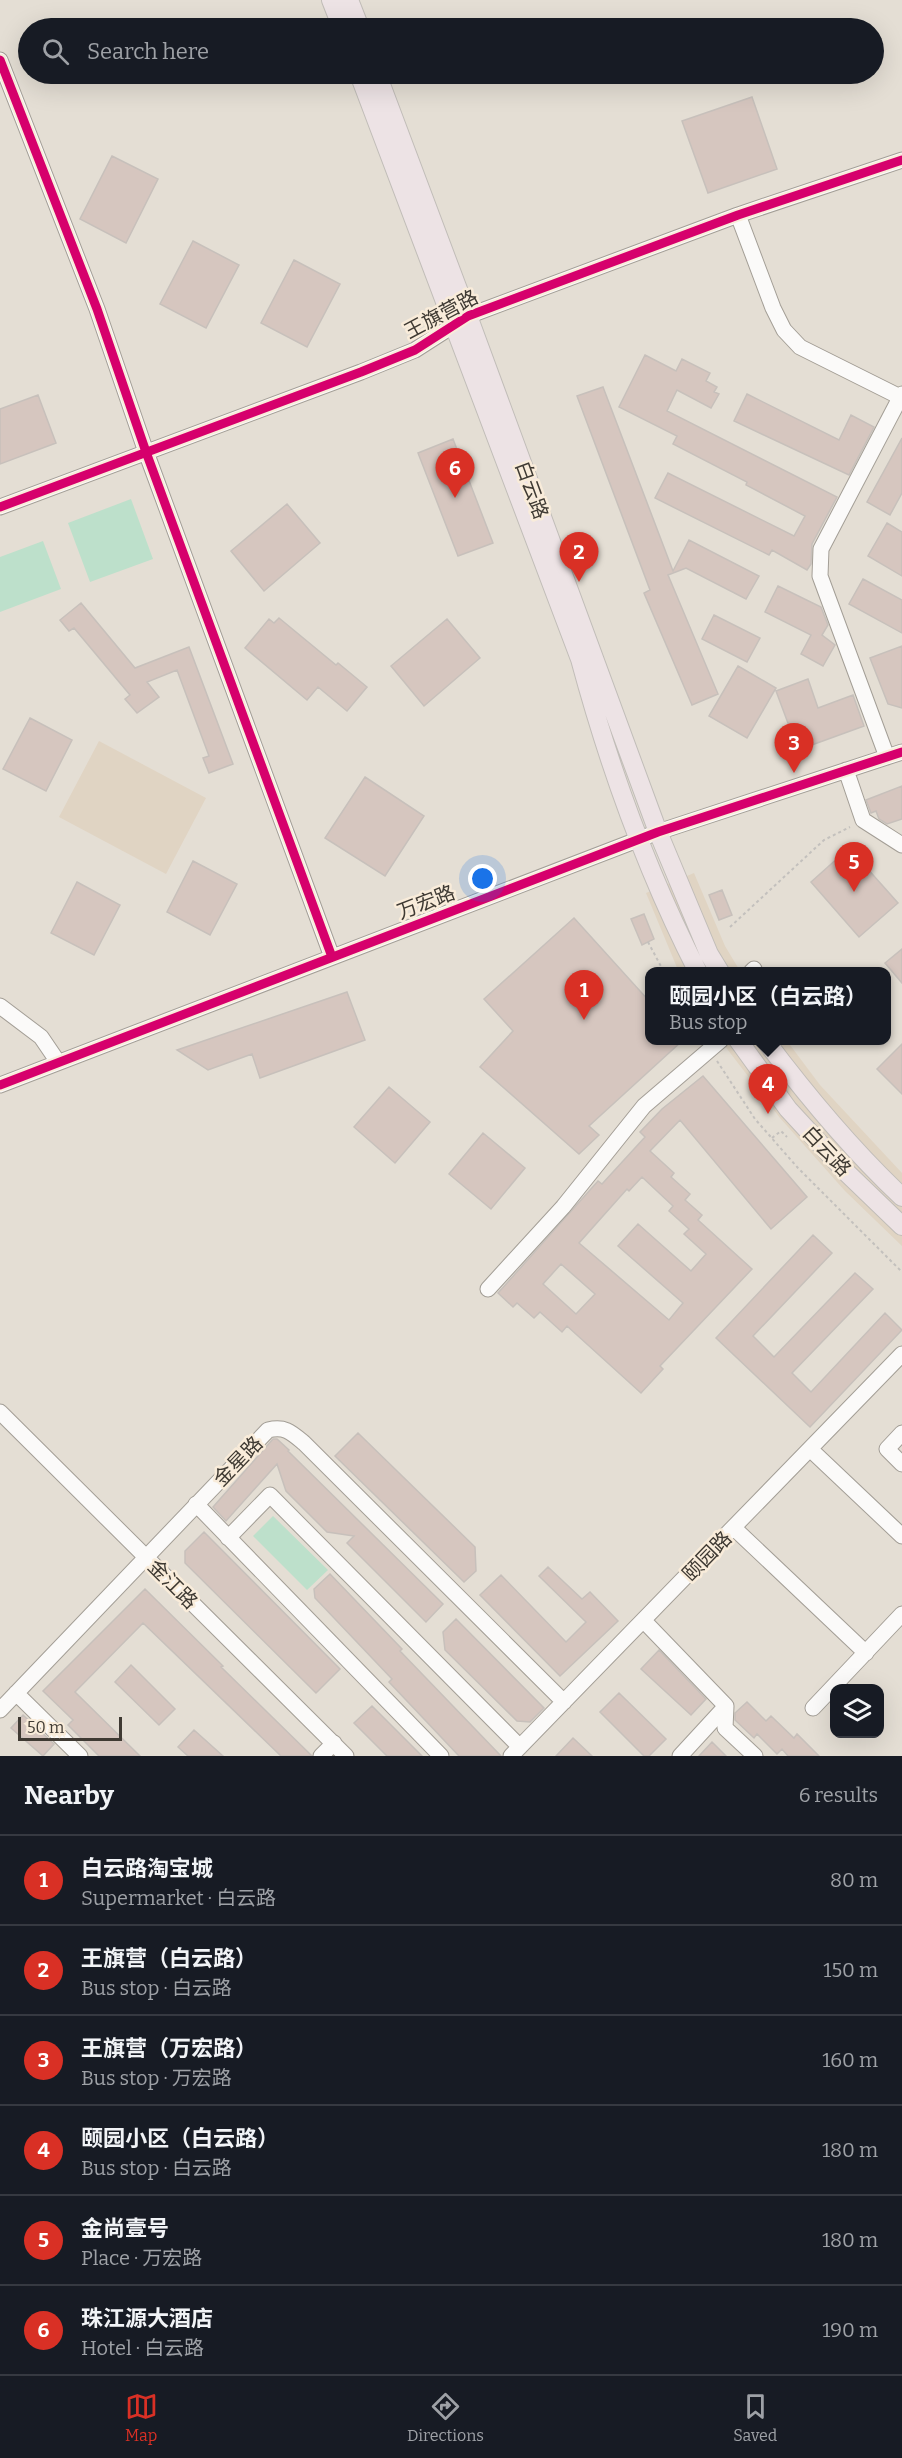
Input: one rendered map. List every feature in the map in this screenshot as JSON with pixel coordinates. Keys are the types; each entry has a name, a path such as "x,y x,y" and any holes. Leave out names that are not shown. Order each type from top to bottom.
{"main road":[{"path":"331,0 338,18"},
{"path":"349,0 356,18"},
{"name":"白云路","path":"363,84 461,319 658,832 709,954 717,967"},
{"name":"白云路","path":"380,84 580,660 597,725 638,840 696,967"},
{"name":"白云路","path":"741,1045 788,1109 847,1173 902,1226"},
{"name":"白云路","path":"768,1045 807,1096 870,1167 902,1197"}],"street":[{"path":"0,60 97,309 332,957"},
{"name":"王旗营路","path":"0,507 415,350 461,319 738,215 902,160"},
{"path":"738,215 773,308 784,330 800,346 901,396 821,549 820,576 886,757"},
{"name":"万宏路","path":"0,1084 658,832 902,752"},
{"path":"846,770 863,820 902,845"},
{"path":"0,1006 41,1037 58,1062"},
{"path":"488,1289 563,1207 644,1106 716,1045"},
{"name":"颐园路","path":"515,1751 902,1354"},
{"name":"金江路","path":"0,1412 346,1756"},
{"name":"金星路","path":"0,1710 268,1430 281,1427 291,1431 564,1702"},
{"path":"902,1433 887,1449 902,1464"},
{"path":"810,1449 902,1536"},
{"path":"228,1538 270,1495 515,1751"},
{"path":"196,1504 441,1756"},
{"path":"734,1528 866,1653"},
{"path":"813,1708 902,1614"},
{"path":"644,1621 726,1706 725,1728 755,1756"},
{"path":"16,1693 80,1756"},
{"path":"680,1756 726,1706"},
{"path":"321,1756 334,1743"}],"path":[{"path":"730,927 825,840 863,820"},
{"path":"648,942 661,967"},
{"path":"715,1058 755,1119 798,1168 902,1272"},
{"path":"772,1138 781,1131 787,1137"}],"shaded area":[{"path":"99,741 206,798 166,874 59,817"},
{"path":"694,873 725,946 738,967 677,967 646,893"},
{"path":"724,1045 790,1045 820,1085 902,1173 902,1246 845,1191 780,1118"}],"green space":[{"path":"131,499 153,559 90,582 68,523"},
{"path":"43,541 61,589 0,612 0,557"},
{"path":"273,1516 328,1570 307,1590 253,1536"}],"building":[{"path":"752,97 777,169 708,193 682,121"},
{"path":"112,156 158,179 126,243 80,219"},
{"path":"193,241 239,265 206,328 160,304"},
{"path":"294,260 340,284 307,347 261,323"},
{"path":"645,355 676,371 682,359 710,373 706,381 717,387 714,392 719,394 711,408 677,390 667,411 837,497 812,544 811,564 807,570 772,550 769,555 655,498 668,473 794,536 805,516 746,485 747,482 673,444 677,436 619,407"},
{"path":"603,387 673,571 689,540 759,576 746,599 686,568 668,575 718,694 692,705 644,593 650,590 577,396"},
{"path":"747,394 839,440 851,415 874,427 849,475 734,421"},
{"path":"38,395 56,443 0,464 0,409"},
{"path":"902,438 902,493 890,515 867,502"},
{"path":"453,439 493,543 458,556 418,453"},
{"path":"287,504 320,543 264,591 231,551"},
{"path":"887,523 902,532 902,576 868,556"},
{"path":"863,579 902,600 902,633 849,604"},
{"path":"778,586 821,607 828,625 822,635 835,645 823,666 801,654 811,635 765,612"},
{"path":"81,603 135,668 189,647 233,764 209,773 203,758 209,756 177,670 147,682 159,697 137,713 125,699 130,695 74,628 69,631 60,620"},
{"path":"714,615 760,638 747,662 702,639"},
{"path":"279,618 336,665 338,663 367,687 347,711 318,687 307,700 245,648 269,619 274,623"},
{"path":"447,619 480,658 424,706 391,666"},
{"path":"902,646 902,708 888,704 870,658"},
{"path":"738,666 776,688 747,738 709,716"},
{"path":"808,679 818,708 853,695 864,726 798,750 776,691"},
{"path":"30,718 72,740 46,791 3,769"},
{"path":"365,777 424,816 385,876 325,838"},
{"path":"902,786 902,819 887,824 879,819 876,811 871,813 866,800"},
{"path":"849,848 898,903 859,937 811,882"},
{"path":"193,861 237,884 210,935 167,912"},
{"path":"77,882 120,905 94,955 51,933"},
{"path":"722,890 732,915 719,920 709,895"},
{"path":"644,914 654,939 642,945 631,919"},
{"path":"574,918 645,996 645,1045 678,1045 589,1126 599,1135 579,1154 480,1067 513,1031 484,999"},
{"path":"902,949 902,983 891,967 885,963"},
{"path":"347,992 365,1040 260,1078 252,1054 208,1070 177,1050"},
{"path":"902,1044 902,1094 877,1069"},
{"path":"703,1076 807,1197 771,1229 680,1120 650,1151 674,1173 671,1177 690,1194 685,1200 702,1215 698,1220 752,1269 660,1366 663,1369 641,1393 567,1326 562,1332 540,1312 534,1318 517,1303 513,1307 498,1293 598,1181 602,1184 645,1137 640,1132 662,1109","holes":["642,1177 673,1206 669,1211 689,1229 684,1234 706,1254 691,1271 638,1224 618,1246 683,1303 669,1320 579,1243 627,1189 629,1191","561,1264 595,1294 576,1314 543,1284"]},
{"path":"389,1087 430,1122 395,1163 354,1127"},
{"path":"483,1133 525,1168 491,1209 449,1174"},
{"path":"813,1235 832,1253 753,1336 774,1357 855,1273 873,1289 792,1373 811,1392 885,1313 902,1330 810,1427 716,1338"},
{"path":"358,1433 475,1547 476,1571 464,1582 335,1456"},
{"path":"273,1439 277,1439 289,1450 443,1604 426,1622 347,1543 354,1536 327,1532 286,1491 277,1464 226,1521 213,1507"},
{"path":"204,1532 340,1669 316,1693 185,1563 185,1551"},
{"path":"548,1567 582,1599 590,1592 618,1621 560,1676 480,1595 501,1575 566,1642 586,1622 539,1576"},
{"path":"330,1574 501,1756 459,1756 389,1682 392,1679 315,1598 314,1589"},
{"path":"145,1589 312,1756 281,1756 143,1623 75,1692 140,1756 99,1756 68,1725 73,1720 43,1691"},
{"path":"456,1619 544,1708 530,1722 517,1721 445,1650 443,1632"},
{"path":"659,1650 706,1699 691,1715 641,1669"},
{"path":"131,1665 175,1709 159,1725 115,1682"},
{"path":"619,1693 666,1739 649,1756 644,1756 600,1712"},
{"path":"747,1702 766,1721 771,1716 794,1738 797,1734 819,1756 788,1756 782,1749 777,1754 757,1734 754,1738 735,1720 735,1713"},
{"path":"372,1706 422,1756 387,1756 354,1723"},
{"path":"23,1715 54,1744 43,1756 11,1728"},
{"path":"194,1730 223,1756 188,1756 178,1747"},
{"path":"573,1738 592,1756 556,1756"},
{"path":"712,1742 726,1756 699,1756"}],"cycle path":[{"path":"0,60 97,309 146,452 332,957"},
{"path":"0,507 415,350 468,316 738,215 902,160"},
{"path":"0,1085 658,832 902,752"}],"place":[{"name":"珠江源大酒店","path":"455,498"},
{"name":"王旗营（白云路）","path":"579,582"},
{"name":"王旗营（万宏路）","path":"794,773"},
{"name":"金尚壹号","path":"854,892"},
{"name":"白云路淘宝城","path":"584,1020"},
{"name":"颐园小区（白云路）","path":"768,1114"}]}
